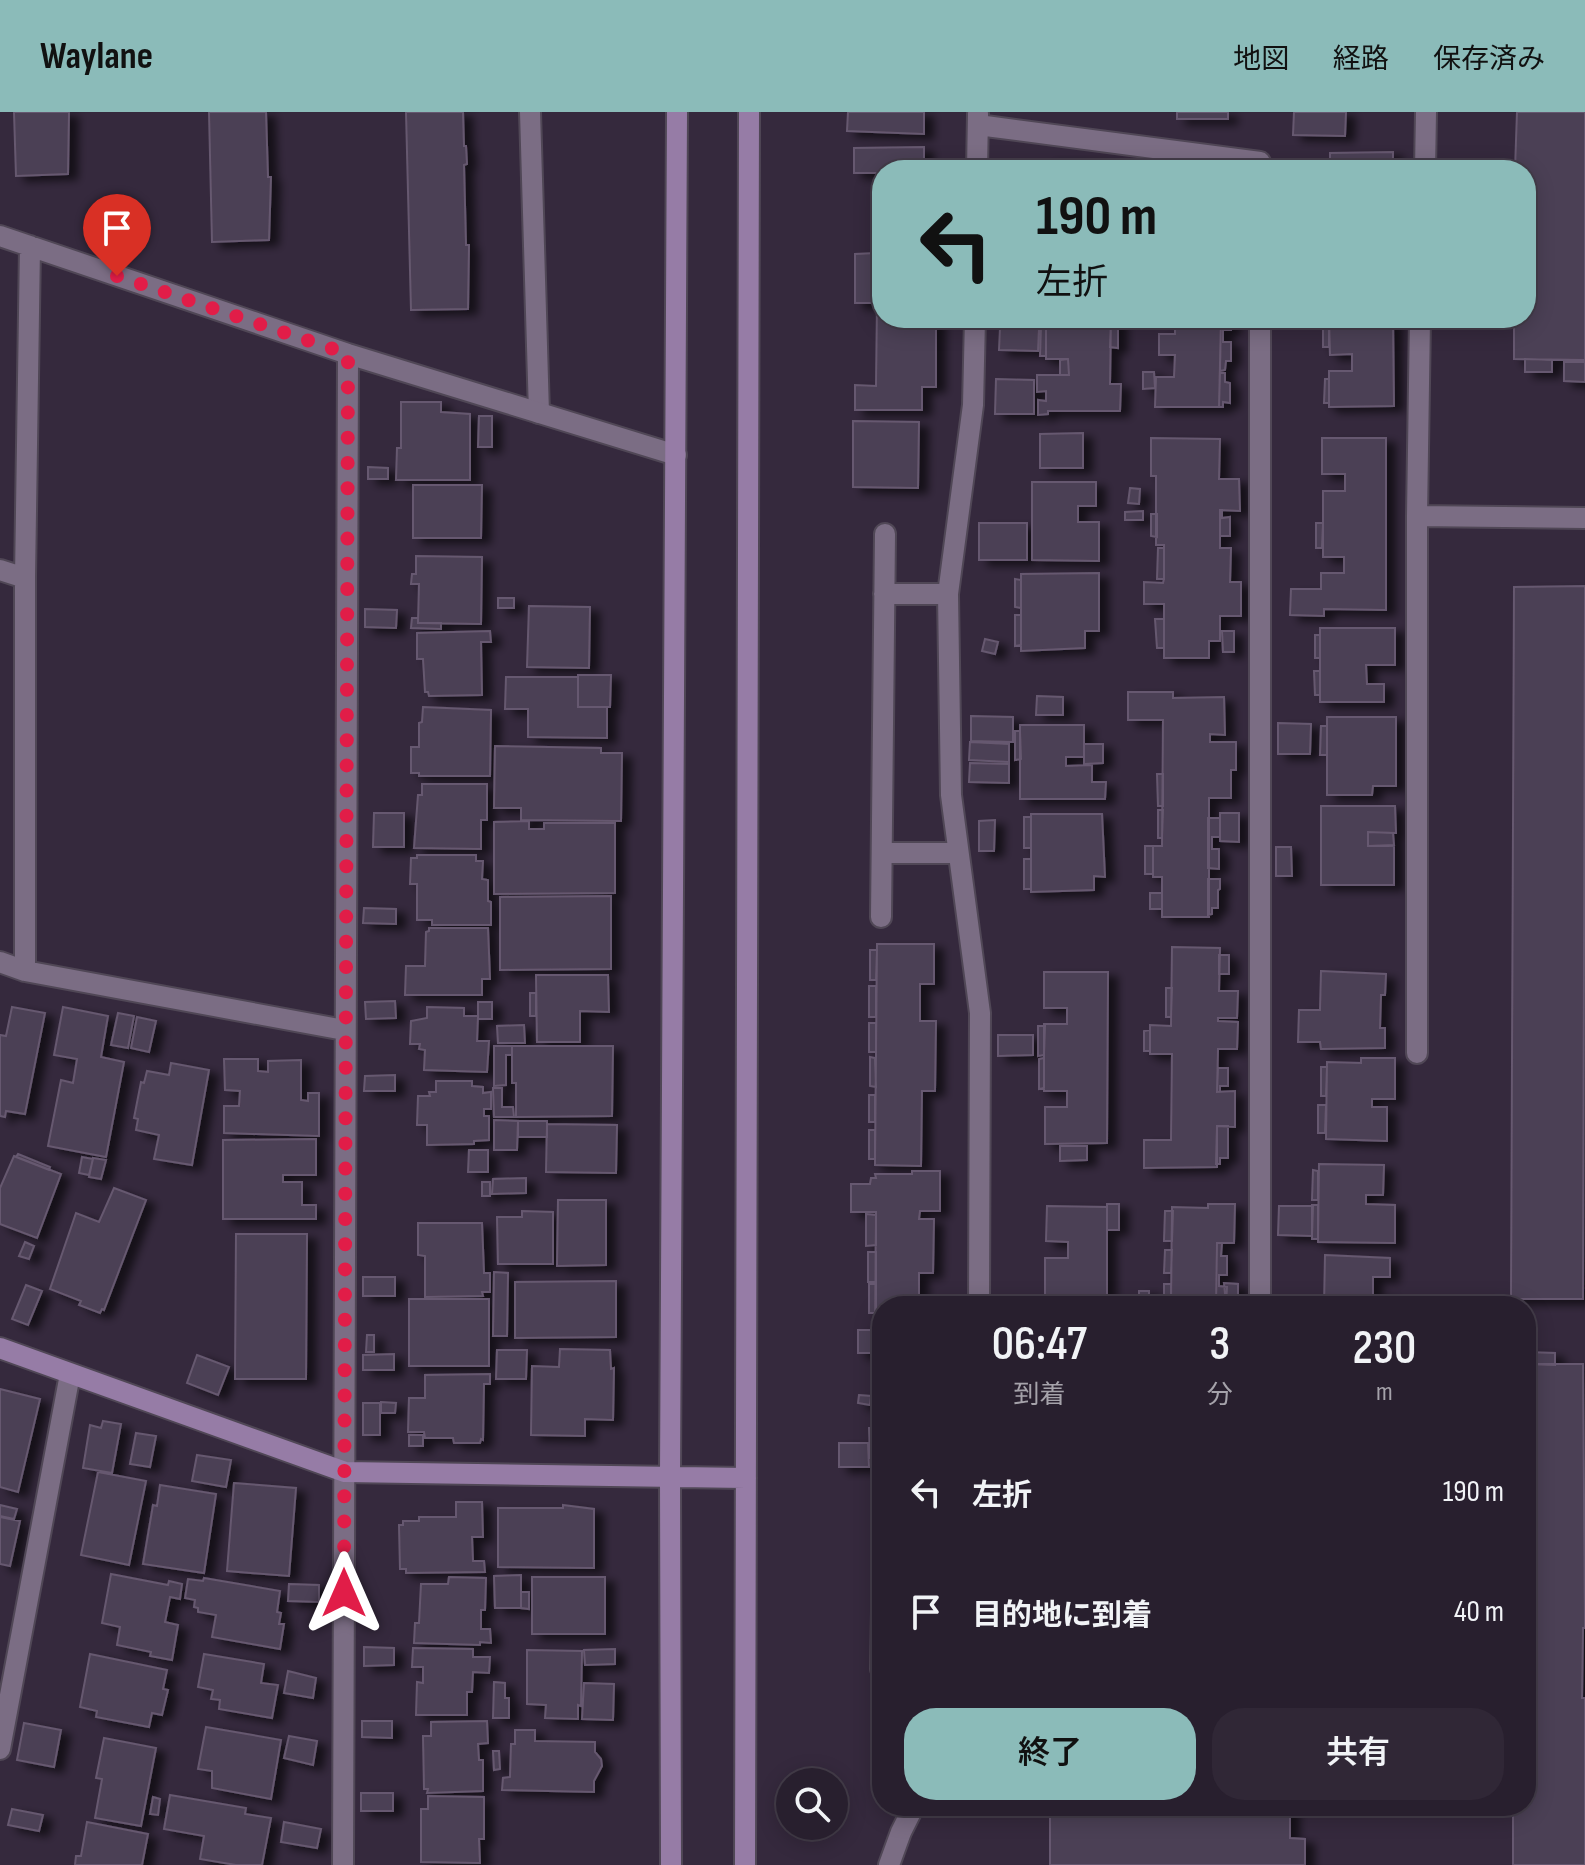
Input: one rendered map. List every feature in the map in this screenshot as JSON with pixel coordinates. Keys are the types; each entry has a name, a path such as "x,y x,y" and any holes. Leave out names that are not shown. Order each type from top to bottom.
{"street":[{"path":"530,112 539,413"},
{"path":"671,1865 677,112"},
{"path":"745,1865 749,112"},
{"path":"1425,160 1426,112"},
{"path":"977,160 978,119 1247,160"},
{"path":"0,236 348,354 676,455"},
{"path":"25,971 25,578 30,246"},
{"path":"975,328 973,405 948,594 951,795 980,1013 979,1296"},
{"path":"1260,328 1260,1296"},
{"path":"1417,1053 1420,328"},
{"path":"343,1865 348,354"},
{"path":"1417,516 1585,518"},
{"path":"881,917 885,534"},
{"path":"0,570 25,578"},
{"path":"884,594 948,594"},
{"path":"882,853 958,853"},
{"path":"0,962 25,971 344,1030"},
{"path":"0,1348 345,1472 746,1478"},
{"path":"0,1749 70,1374"},
{"path":"889,1865 909,1816"}],"building":[{"path":"14,112 69,112 68,174 16,176"},
{"path":"209,112 266,112 268,177 271,177 269,240 212,242"},
{"path":"406,112 463,112 467,164 464,165 466,245 469,245 468,309 411,310"},
{"path":"848,112 924,112 924,134 847,131"},
{"path":"1177,112 1228,112 1228,119 1177,119"},
{"path":"1294,112 1346,112 1345,136 1293,135"},
{"path":"1517,112 1585,112 1585,360 1514,359 1514,328 1536,328 1536,160 1515,160"},
{"path":"924,147 924,160 872,160 872,173 854,173 854,148"},
{"path":"1393,152 1393,160 1330,160 1330,153"},
{"path":"872,253 872,303 855,303 855,254"},
{"path":"877,328 936,328 936,387 922,387 922,410 855,410 855,385 876,386"},
{"path":"1000,328 1039,328 1038,351 999,350"},
{"path":"1041,328 1046,328 1046,356 1040,356"},
{"path":"1046,328 1111,328 1110,384 1121,384 1120,411 1048,411 1048,414 1038,415 1038,400 1046,401 1046,391 1037,392 1037,375 1069,375 1068,359 1046,359"},
{"path":"1111,328 1118,328 1118,348 1110,347"},
{"path":"1175,328 1221,328 1219,407 1155,407 1156,377 1174,377 1175,355 1159,355 1159,334 1175,334"},
{"path":"1221,328 1231,328 1223,330 1223,342 1231,342 1231,361 1226,361 1225,370 1220,371"},
{"path":"1323,328 1329,328 1329,347 1323,347"},
{"path":"1329,328 1393,328 1394,406 1329,407 1329,371 1352,371 1352,354 1330,355"},
{"path":"1068,359 1069,375 1060,375 1060,360"},
{"path":"1525,359 1552,360 1552,372 1525,372"},
{"path":"1564,362 1585,362 1585,382 1564,381"},
{"path":"1143,372 1154,372 1155,388 1143,389"},
{"path":"1220,373 1225,373 1225,382 1230,383 1230,403 1223,402 1223,407 1219,407"},
{"path":"996,379 1034,380 1034,414 995,414"},
{"path":"1325,379 1329,379 1329,403 1324,403"},
{"path":"401,402 441,402 441,412 470,414 470,480 396,480 397,448 401,448"},
{"path":"479,416 492,416 492,447 478,447"},
{"path":"853,421 919,422 918,488 853,487"},
{"path":"1083,433 1083,468 1040,468 1040,434"},
{"path":"1151,438 1220,439 1219,479 1239,479 1240,511 1220,510 1220,548 1231,548 1230,582 1241,582 1241,616 1220,616 1220,641 1209,641 1209,658 1164,658 1164,604 1144,604 1144,582 1163,583 1164,579 1164,545 1156,545 1156,476 1151,476"},
{"path":"1322,438 1386,438 1386,610 1324,609 1324,616 1290,615 1291,589 1321,589 1321,573 1344,573 1344,557 1323,557 1323,491 1345,491 1345,474 1322,474"},
{"path":"368,467 388,468 388,479 368,479"},
{"path":"1032,482 1096,482 1096,506 1078,506 1078,522 1099,522 1099,561 1032,560"},
{"path":"413,485 482,485 481,538 413,538"},
{"path":"1130,488 1140,489 1139,504 1128,503"},
{"path":"1220,510 1222,518 1230,517 1230,536 1220,536"},
{"path":"1143,511 1143,520 1125,520 1125,512"},
{"path":"1151,514 1157,514 1157,537 1151,536"},
{"path":"979,523 1027,523 1027,560 979,560"},
{"path":"1316,523 1323,523 1322,548 1316,548"},
{"path":"1158,548 1164,548 1164,579 1157,579"},
{"path":"416,556 482,557 481,624 418,623 419,584 411,584 412,574 416,574"},
{"path":"1099,573 1099,631 1085,631 1085,648 1021,651 1021,574"},
{"path":"1015,579 1021,580 1021,608 1015,607"},
{"path":"1585,586 1583,1299 1511,1296 1514,587"},
{"path":"498,598 514,598 514,608 498,608"},
{"path":"529,606 590,607 589,668 527,667"},
{"path":"365,609 397,610 396,628 365,627"},
{"path":"1015,615 1021,615 1021,645 1015,646"},
{"path":"412,618 418,618 418,623 441,623 441,629 411,628"},
{"path":"1155,619 1164,619 1164,648 1157,648"},
{"path":"1320,628 1395,628 1395,665 1366,665 1367,684 1384,684 1384,702 1320,702"},
{"path":"490,631 491,642 481,642 482,695 429,696 425,692 423,659 417,659 417,633"},
{"path":"1222,631 1234,631 1234,652 1223,652"},
{"path":"1315,635 1320,635 1320,658 1315,658"},
{"path":"985,639 998,642 995,654 982,651"},
{"path":"1314,671 1320,671 1320,695 1315,695"},
{"path":"578,675 611,675 610,707 578,707"},
{"path":"506,677 578,677 578,707 607,707 607,738 528,737 528,709 505,709"},
{"path":"1128,692 1173,692 1173,698 1224,697 1225,735 1210,734 1210,742 1236,742 1236,770 1231,770 1231,798 1209,798 1209,917 1162,917 1162,877 1153,877 1153,846 1162,846 1163,720 1128,720"},
{"path":"1037,696 1063,697 1063,715 1036,715"},
{"path":"423,707 491,710 490,776 419,776 419,773 411,773 411,747 419,747"},
{"path":"971,716 1013,717 1013,742 971,741"},
{"path":"1327,717 1396,717 1396,786 1373,786 1372,795 1327,795"},
{"path":"1278,723 1311,724 1310,754 1278,754"},
{"path":"1020,725 1084,725 1084,757 1066,757 1066,766 1092,765 1092,782 1106,782 1105,799 1020,799"},
{"path":"1321,726 1327,726 1327,755 1320,755"},
{"path":"1015,731 1020,731 1021,759 1015,760"},
{"path":"970,742 1009,744 1009,762 969,760"},
{"path":"1084,744 1103,744 1103,763 1084,764"},
{"path":"495,746 601,748 601,753 622,753 621,821 521,820 521,808 494,808"},
{"path":"970,763 1009,764 1009,783 969,782"},
{"path":"1157,774 1163,774 1163,806 1158,806"},
{"path":"422,784 487,784 487,820 481,820 481,849 414,848 418,795 422,795"},
{"path":"1321,806 1395,806 1396,833 1368,832 1368,846 1394,846 1394,885 1321,885"},
{"path":"1158,810 1163,810 1162,838 1158,838"},
{"path":"374,813 404,813 404,847 373,847"},
{"path":"1220,813 1239,813 1239,842 1220,841"},
{"path":"1031,814 1102,814 1105,877 1094,876 1094,890 1031,892"},
{"path":"1024,817 1031,817 1031,848 1024,848"},
{"path":"1208,818 1220,818 1220,837 1212,837 1212,849 1219,849 1219,869 1208,868"},
{"path":"995,820 994,851 979,851 979,821"},
{"path":"529,821 529,829 544,829 544,823 615,823 615,893 494,894 494,822"},
{"path":"1368,832 1393,833 1394,845 1368,846"},
{"path":"1145,846 1153,846 1153,874 1145,874"},
{"path":"1276,847 1291,847 1292,876 1276,876"},
{"path":"417,855 476,855 476,861 483,861 482,879 488,880 491,925 432,925 432,920 417,920 417,884 410,884 411,858 417,858"},
{"path":"1024,859 1031,859 1031,889 1024,889"},
{"path":"1208,879 1220,879 1220,889 1218,908 1212,908 1212,914 1208,915"},
{"path":"1150,893 1162,893 1162,909 1150,909"},
{"path":"611,896 611,969 500,970 500,897"},
{"path":"364,908 396,909 396,924 363,923"},
{"path":"429,928 488,928 490,979 482,979 482,995 405,995 406,966 425,966 426,932"},
{"path":"877,944 934,944 934,984 920,984 920,1021 936,1021 935,1091 922,1091 921,1166 875,1165"},
{"path":"1172,947 1220,948 1219,991 1238,991 1237,1018 1218,1018 1218,1021 1238,1022 1237,1049 1218,1049 1217,1092 1235,1091 1235,1127 1217,1126 1217,1167 1144,1168 1144,1140 1171,1140 1172,1054 1150,1054 1150,1025 1171,1026"},
{"path":"870,950 877,950 876,980 870,980"},
{"path":"1219,955 1229,955 1229,974 1219,974"},
{"path":"1321,971 1386,974 1385,995 1381,995 1380,1028 1385,1028 1385,1048 1321,1049 1320,1042 1298,1042 1299,1010 1320,1010"},
{"path":"1044,972 1108,972 1107,1143 1045,1144 1045,1107 1067,1107 1067,1091 1044,1091 1044,1024 1067,1024 1067,1008 1044,1008"},
{"path":"536,975 608,975 609,1012 580,1011 580,1042 537,1042"},
{"path":"869,986 876,986 876,1017 869,1017"},
{"path":"1166,988 1172,988 1171,1017 1166,1017"},
{"path":"530,993 536,993 536,1016 530,1016"},
{"path":"395,1001 396,1018 366,1019 365,1002"},
{"path":"478,1002 492,1002 492,1019 478,1019"},
{"path":"12,1007 45,1013 25,1114 6,1111 5,1117 0,1116 0,1035 6,1036"},
{"path":"63,1007 108,1016 101,1057 124,1062 106,1157 48,1146 61,1080 73,1083 77,1059 54,1055"},
{"path":"427,1007 464,1008 464,1016 478,1016 477,1041 489,1041 487,1072 424,1070 425,1050 419,1049 420,1044 410,1044 411,1021 427,1018"},
{"path":"118,1013 134,1016 128,1048 111,1045"},
{"path":"137,1017 156,1021 149,1052 131,1048"},
{"path":"869,1023 876,1023 876,1052 869,1052"},
{"path":"524,1025 525,1043 498,1043 497,1026"},
{"path":"1038,1026 1045,1026 1044,1055 1038,1056"},
{"path":"1150,1030 1150,1051 1144,1051 1144,1031"},
{"path":"998,1035 1033,1035 1033,1055 998,1056"},
{"path":"494,1046 512,1046 512,1055 506,1055 506,1085 494,1086"},
{"path":"512,1046 613,1046 612,1116 516,1117"},
{"path":"870,1057 875,1058 876,1087 870,1086"},
{"path":"1044,1058 1044,1088 1039,1089 1039,1059"},
{"path":"1361,1058 1395,1058 1395,1099 1372,1099 1372,1107 1387,1107 1387,1141 1326,1139 1327,1062 1361,1063"},
{"path":"224,1059 258,1059 258,1071 268,1072 268,1061 301,1060 301,1100 308,1101 308,1093 319,1093 319,1136 224,1133 224,1106 239,1106 240,1091 225,1090"},
{"path":"171,1063 209,1070 192,1165 154,1159 159,1135 136,1130 138,1119 134,1118 141,1082 144,1083 147,1071 169,1075"},
{"path":"1321,1067 1327,1067 1326,1096 1321,1096"},
{"path":"1218,1068 1228,1068 1228,1086 1220,1086 1220,1092 1217,1092"},
{"path":"395,1075 395,1091 364,1091 365,1076"},
{"path":"436,1081 472,1081 472,1086 483,1087 483,1093 491,1092 491,1109 484,1109 484,1116 489,1116 489,1140 474,1141 474,1144 427,1145 427,1125 417,1125 418,1096 430,1096 429,1092 436,1092"},
{"path":"493,1088 502,1088 502,1107 513,1107 514,1117 494,1117"},
{"path":"869,1095 875,1095 875,1122 869,1122"},
{"path":"1318,1105 1326,1105 1325,1133 1318,1133"},
{"path":"494,1120 518,1121 517,1150 494,1150"},
{"path":"518,1121 547,1121 547,1137 518,1137"},
{"path":"547,1124 617,1125 616,1173 546,1172"},
{"path":"1217,1126 1228,1126 1228,1158 1220,1158 1220,1164 1216,1164"},
{"path":"869,1130 875,1130 875,1159 869,1159"},
{"path":"316,1139 316,1175 283,1175 283,1182 302,1182 302,1205 316,1205 316,1219 223,1219 223,1140"},
{"path":"1060,1146 1087,1146 1087,1160 1060,1161"},
{"path":"469,1150 488,1150 488,1172 468,1172"},
{"path":"18,1154 50,1167 49,1170 16,1157"},
{"path":"14,1156 61,1174 37,1238 0,1224 0,1188"},
{"path":"82,1157 93,1159 89,1175 79,1173"},
{"path":"93,1158 106,1160 101,1179 89,1177"},
{"path":"1319,1164 1384,1165 1383,1195 1366,1195 1366,1204 1395,1205 1395,1243 1318,1242"},
{"path":"1313,1170 1318,1171 1318,1200 1312,1200"},
{"path":"912,1171 940,1171 940,1211 920,1211 919,1219 934,1219 933,1273 919,1273 919,1296 875,1296 876,1212 851,1212 851,1184 870,1184 871,1178 876,1178 875,1174 912,1174"},
{"path":"526,1178 526,1193 492,1194 493,1179"},
{"path":"482,1182 490,1182 490,1196 482,1196"},
{"path":"114,1188 146,1200 104,1310 100,1313 79,1305 81,1301 50,1289 76,1213 99,1222"},
{"path":"558,1200 606,1200 606,1265 557,1266"},
{"path":"1107,1204 1119,1204 1119,1230 1107,1230"},
{"path":"1208,1204 1235,1204 1234,1243 1217,1243 1216,1296 1171,1296 1172,1207 1208,1208"},
{"path":"1312,1205 1318,1205 1318,1239 1312,1239"},
{"path":"1047,1206 1107,1207 1107,1296 1045,1296 1045,1258 1068,1258 1068,1242 1046,1241"},
{"path":"1279,1206 1313,1206 1312,1236 1278,1235"},
{"path":"522,1211 553,1212 553,1264 498,1264 497,1217 522,1217"},
{"path":"1165,1211 1173,1211 1172,1241 1164,1241"},
{"path":"866,1214 876,1215 876,1245 866,1246"},
{"path":"418,1223 482,1223 484,1273 490,1273 490,1292 482,1292 483,1296 425,1297 425,1256 418,1255"},
{"path":"236,1234 307,1234 306,1379 235,1379"},
{"path":"25,1242 34,1246 29,1259 19,1256"},
{"path":"1217,1243 1222,1243 1221,1256 1227,1256 1227,1275 1219,1275 1219,1286 1227,1287 1226,1296 1216,1296"},
{"path":"1165,1250 1172,1250 1171,1273 1164,1273"},
{"path":"868,1252 876,1252 876,1282 868,1282"},
{"path":"1325,1255 1390,1258 1390,1277 1373,1277 1373,1295 1389,1296 1324,1296"},
{"path":"494,1272 508,1273 507,1336 493,1336"},
{"path":"363,1277 395,1277 395,1296 363,1296"},
{"path":"616,1281 616,1337 515,1338 515,1282"},
{"path":"1224,1283 1238,1284 1238,1296 1225,1296"},
{"path":"869,1284 876,1284 872,1313 869,1313"},
{"path":"1164,1284 1171,1284 1171,1296 1164,1296"},
{"path":"26,1285 42,1291 28,1325 12,1319"},
{"path":"1139,1291 1149,1291 1149,1296 1139,1296"},
{"path":"409,1299 489,1299 489,1366 409,1366"},
{"path":"858,1330 872,1330 872,1353 858,1353"},
{"path":"367,1335 374,1335 374,1352 366,1352"},
{"path":"560,1349 610,1350 611,1369 614,1368 613,1420 585,1419 585,1436 531,1435 532,1366 559,1367"},
{"path":"497,1350 527,1350 526,1379 496,1379"},
{"path":"1536,1352 1555,1353 1555,1365 1536,1364"},
{"path":"394,1354 394,1370 363,1370 363,1355"},
{"path":"197,1355 229,1367 218,1395 187,1383"},
{"path":"1536,1364 1583,1364 1585,1865 1513,1865 1513,1816 1536,1816"},
{"path":"490,1374 490,1384 484,1384 483,1440 480,1443 454,1443 453,1438 425,1438 424,1432 408,1432 409,1398 425,1398 425,1375"},
{"path":"0,1389 40,1399 18,1492 0,1487"},
{"path":"859,1395 871,1396 870,1405 858,1403"},
{"path":"381,1402 396,1403 395,1413 381,1413"},
{"path":"363,1403 380,1403 380,1435 363,1435"},
{"path":"103,1421 121,1424 112,1473 83,1468 90,1425 101,1428"},
{"path":"869,1428 872,1428 872,1458"},
{"path":"136,1433 156,1436 150,1467 130,1464"},
{"path":"409,1435 423,1435 423,1446 409,1446"},
{"path":"839,1443 868,1443 869,1467 839,1467"},
{"path":"197,1455 231,1460 226,1487 192,1481"},
{"path":"98,1472 146,1481 129,1565 81,1555"},
{"path":"234,1483 296,1488 289,1576 227,1571"},
{"path":"160,1485 216,1494 204,1573 143,1564 153,1505 157,1506"},
{"path":"456,1502 482,1502 483,1537 472,1537 473,1561 484,1561 485,1572 406,1573 406,1569 400,1569 399,1525 403,1525 403,1521 419,1521 419,1517 456,1517"},
{"path":"0,1505 17,1509 14,1519 0,1516"},
{"path":"563,1505 594,1509 594,1568 498,1567 498,1508 563,1508"},
{"path":"0,1517 20,1521 10,1566 0,1564"},
{"path":"111,1574 168,1585 169,1581 182,1584 180,1599 170,1597 165,1622 178,1625 172,1660 117,1645 120,1627 102,1623"},
{"path":"521,1575 521,1608 495,1608 494,1576"},
{"path":"449,1577 486,1578 481,1629 490,1629 491,1643 414,1643 415,1623 419,1623 421,1584 448,1584"},
{"path":"532,1577 605,1577 605,1634 532,1634"},
{"path":"204,1578 280,1591 277,1612 281,1613 279,1624 284,1624 280,1649 212,1637 216,1615 198,1612 198,1608 194,1607 195,1600 185,1598 188,1579 203,1581"},
{"path":"289,1584 319,1585 319,1602 288,1601"},
{"path":"521,1592 529,1592 529,1609 521,1608"},
{"path":"364,1647 394,1648 394,1665 364,1666"},
{"path":"413,1648 473,1649 473,1657 490,1657 489,1673 473,1672 472,1692 467,1692 467,1715 416,1715 417,1682 423,1683 423,1667 412,1667"},
{"path":"615,1649 615,1664 585,1665 584,1650"},
{"path":"527,1650 582,1651 578,1719 545,1718 546,1705 527,1704"},
{"path":"90,1654 167,1670 163,1689 168,1690 162,1715 152,1713 149,1727 96,1717 97,1711 80,1707"},
{"path":"204,1654 264,1664 261,1683 278,1685 272,1718 219,1709 220,1700 211,1699 213,1690 198,1687"},
{"path":"288,1671 316,1678 313,1698 284,1693"},
{"path":"494,1682 505,1683 509,1718 493,1718"},
{"path":"584,1683 614,1684 613,1720 582,1719"},
{"path":"362,1721 392,1721 392,1738 362,1737"},
{"path":"487,1721 488,1743 478,1744 479,1760 483,1760 483,1791 427,1793 428,1789 424,1789 423,1736 431,1736 431,1722"},
{"path":"24,1723 61,1730 54,1767 17,1760"},
{"path":"206,1727 281,1740 271,1799 212,1788 212,1771 198,1769"},
{"path":"515,1730 535,1730 535,1741 595,1742 595,1752 602,1766 594,1781 594,1792 502,1790 503,1778 510,1777 511,1744 515,1744"},
{"path":"289,1736 317,1741 313,1765 284,1758"},
{"path":"104,1738 156,1748 141,1826 95,1818 102,1779 96,1778"},
{"path":"493,1751 499,1751 500,1769 494,1770"},
{"path":"361,1793 393,1793 393,1811 361,1811"},
{"path":"170,1795 246,1808 245,1814 271,1818 262,1865 236,1865 200,1859 204,1836 164,1829"},
{"path":"428,1796 484,1797 484,1839 479,1839 480,1863 421,1862 421,1809 428,1809"},
{"path":"153,1797 160,1799 158,1815 150,1814"},
{"path":"12,1809 43,1815 39,1831 8,1825"},
{"path":"1050,1816 1290,1816 1290,1838 1305,1839 1305,1865 1050,1865"},
{"path":"87,1822 148,1834 142,1865 75,1865 76,1856 81,1856"},
{"path":"284,1822 321,1829 317,1848 281,1842"}],"route":[{"path":"117,276 348,354 344,1593"}]}
